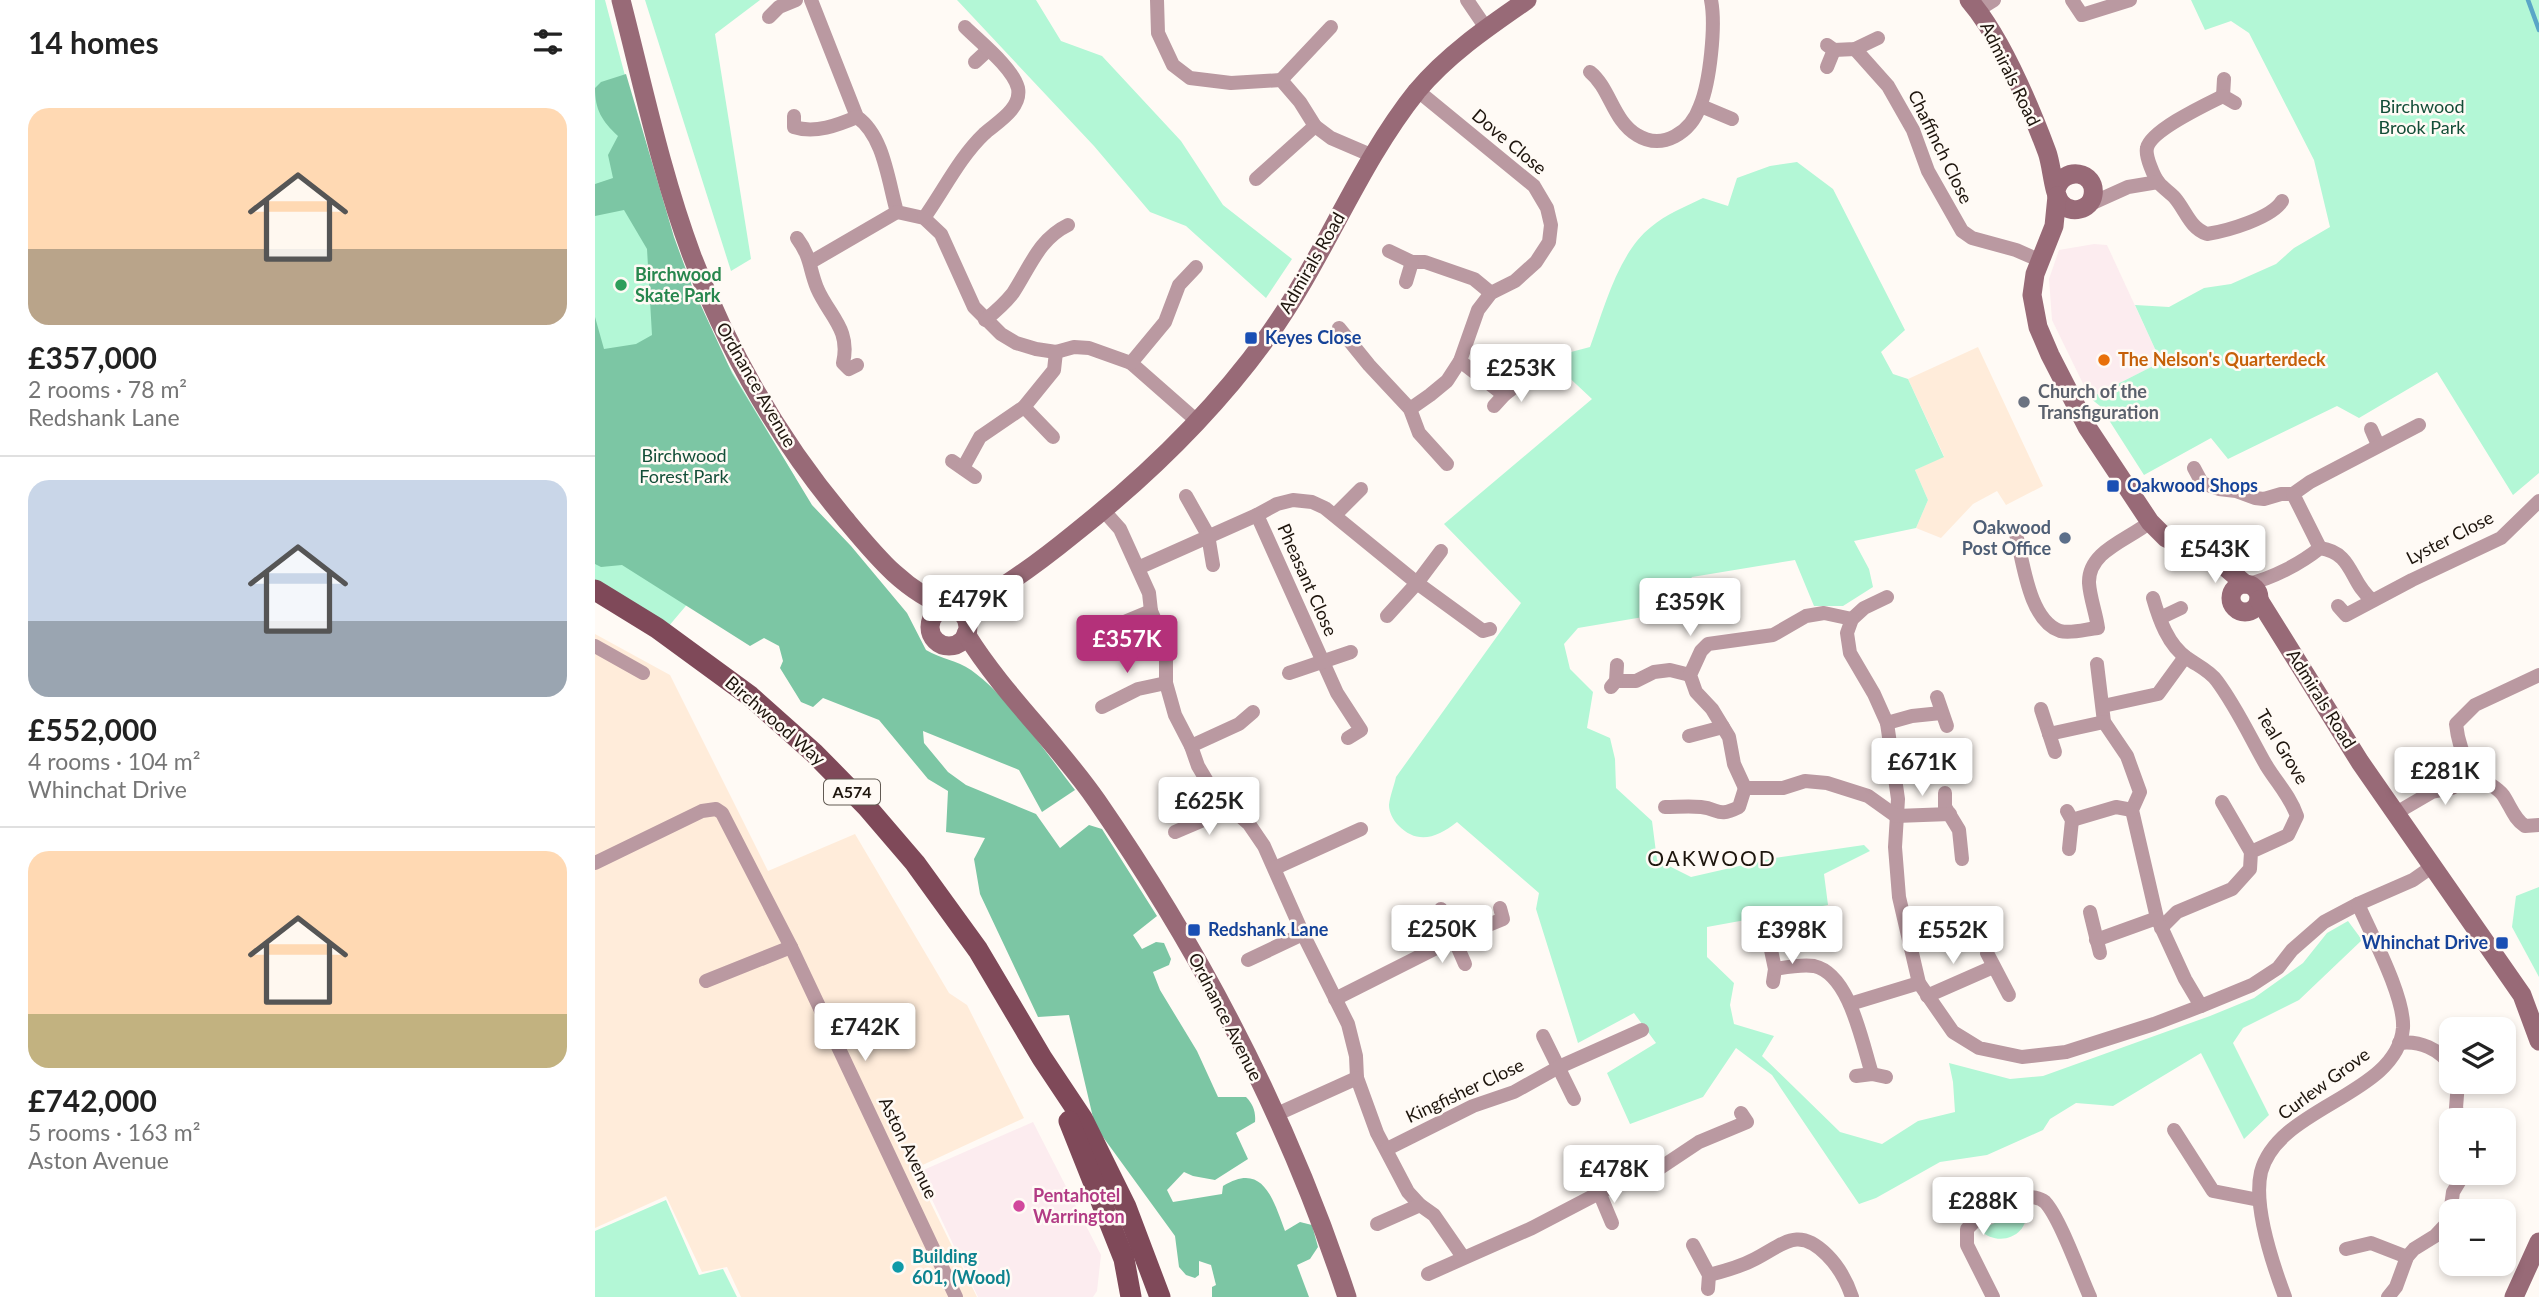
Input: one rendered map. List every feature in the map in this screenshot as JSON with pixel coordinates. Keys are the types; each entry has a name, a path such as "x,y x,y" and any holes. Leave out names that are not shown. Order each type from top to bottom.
{"main road":[{"name":"Birchwood Way","path":"595,590 657,628 750,696 814,753 867,807 915,863 952,911 1082,1118 1135,1228 1160,1297"},
{"name":"Birchwood Way","path":"1042,1058 1105,1206 1124,1259 1131,1297"}],"street":[{"name":"Ordnance Avenue","path":"621,0 669,183 691,254 717,318 760,399 806,471 870,549 899,579 928,601 952,609"},
{"path":"769,16 779,7 796,0"},
{"path":"811,0 857,117 869,125 877,141 897,212"},
{"path":"1157,0 1158,33 1173,65 1191,78 1231,83 1281,80 1335,26"},
{"path":"1467,0 1486,28"},
{"name":"Admirals Road","path":"952,609 987,597 1053,551 1141,479 1197,421 1268,336 1329,238 1373,156 1417,91 1460,47 1527,0"},
{"path":"1614,75 1595,76 1626,126 1636,135 1650,141 1665,141 1678,135 1691,123 1701,106 1712,39 1711,0"},
{"path":"2072,0 2082,15 2130,0"},
{"name":"Admirals Road","path":"1980,4 2047,151 2057,193 2051,240"},
{"path":"924,218 946,186 961,157 1005,117 1019,93 1008,70 965,27"},
{"path":"1827,67 1830,47 1855,49 1878,38"},
{"name":"Chaffinch Close","path":"1855,49 1888,86 1913,130 1928,171 1962,231 1972,238 2016,250 2041,261"},
{"path":"975,62 988,50"},
{"path":"2224,79 2229,99 2182,117 2148,144 2147,153 2158,182 2178,201 2195,228 2207,234 2266,215 2278,209 2282,197"},
{"path":"1281,80 1300,102 1315,126 1331,138 1373,156"},
{"name":"Dove Close","path":"1410,409 1447,381 1460,361 1478,310 1491,293 1515,281 1536,262 1549,242 1551,225 1547,208 1534,186 1417,91"},
{"path":"1701,106 1732,119"},
{"path":"794,116 795,127 803,130 838,124 857,117"},
{"path":"1256,179 1315,126"},
{"name":"Admirals Road","path":"2047,151 2080,174"},
{"path":"2128,187 2071,174 2061,180 2057,193 2067,209 2086,207 2128,187 2158,182"},
{"path":"2080,174 2091,183 2093,189 2093,195 2086,207"},
{"name":"Admirals Road","path":"2086,207 2060,228 2051,240 2035,274 2032,295 2038,327 2087,427 2150,522 2166,538 2224,566 2253,591 2360,762 2522,995 2539,1041"},
{"path":"811,262 897,212 924,218 941,234 974,307 1001,334 1016,343 1056,352 1074,347 1089,348 1131,363 1197,421"},
{"path":"985,320 1012,294 1036,251 1070,223"},
{"path":"797,238 807,251 818,290 839,322 844,345 843,363 849,369 857,365"},
{"path":"1389,251 1412,262 1425,262 1454,270 1474,279 1491,293"},
{"path":"1406,282 1412,262"},
{"path":"1131,363 1165,322 1179,285 1196,267"},
{"path":"1339,328 1410,409 1419,433 1447,464"},
{"path":"975,477 957,464 980,437 1024,407 1053,370 1056,352"},
{"path":"1460,361 1499,400 1526,378"},
{"path":"1024,407 1053,437"},
{"path":"2194,468 2202,483 2219,489 2264,499 2293,494 2378,445 2420,425"},
{"path":"2371,429 2378,445"},
{"path":"1335,515 1361,489"},
{"path":"2293,494 2321,548"},
{"path":"1186,496 1208,535 1213,565"},
{"path":"1138,568 1277,504 1293,500 1313,502 1335,515 1417,583 1483,631 1490,629"},
{"name":"Lyster Close","path":"2338,606 2346,615 2501,538 2539,501"},
{"path":"1104,511 1120,529 1149,593 1151,611 1166,646 1166,683 1175,715 1198,766 1214,793 1249,824 1275,868 1303,934 1347,1024 1356,1056 1357,1078 1373,1124 1408,1192 1434,1215 1463,1257"},
{"name":"Pheasant Close","path":"1257,515 1337,693 1361,730 1348,738"},
{"path":"2015,530 2037,612 2048,624 2061,631 2098,631 2089,586 2089,575 2096,560 2107,549 2126,540 2150,522"},
{"path":"2234,605 2235,587 2253,591 2279,571 2307,559 2321,548 2342,555 2364,594 2372,600"},
{"path":"1387,616 1441,551"},
{"name":"Admirals Road","path":"2204,557 2216,572 2234,605 2283,640"},
{"name":"Ordnance Avenue","path":"899,579 931,634"},
{"name":"Admirals Road","path":"967,632 987,597"},
{"path":"1887,597 1864,608 1852,619 1847,633 1850,653 1887,723 1898,799 1895,847 1899,897 1919,983 1953,1032 1979,1048 2022,1057 2066,1052 2201,1006 2260,979 2277,968 2324,922 2413,880 2433,866"},
{"name":"Teal Grove","path":"2153,598 2168,637 2185,657 2200,665 2216,679 2238,710 2267,767 2291,800 2297,816 2288,835 2251,852"},
{"path":"2159,618 2181,608"},
{"path":"943,609 952,609 965,617 967,632 959,643 948,646 937,642 931,634 930,622 933,616 943,609"},
{"path":"1099,644 1098,633 1151,611"},
{"path":"1663,805 1703,807 1726,813 1739,807 1745,788 1734,764 1729,737 1712,709 1696,692 1690,675 1701,651 1708,645 1773,635 1806,616 1824,613 1852,619"},
{"name":"Ordnance Avenue","path":"967,632 983,662 1059,749 1137,861 1204,974 1275,1115 1347,1297"},
{"path":"595,646 643,673"},
{"name":"Ordnance Avenue","path":"948,646 983,662"},
{"name":"Pheasant Close","path":"1289,673 1351,652"},
{"path":"2103,706 2158,694 2185,657"},
{"path":"2097,664 2104,722 2127,757 2140,792 2133,810 2159,923 2201,1006"},
{"path":"1617,665 1613,685 1636,681 1654,672 1670,670 1690,675"},
{"path":"2539,675 2475,705 2456,724 2458,738 2477,775 2501,793 2517,821 2525,826 2539,825"},
{"path":"1102,707 1138,690 1166,683"},
{"path":"1887,723 1912,716 1944,720 1937,697"},
{"path":"2041,709 2055,752"},
{"path":"1191,746 1239,724 1253,712"},
{"path":"2049,734 2104,722"},
{"path":"1689,736 1723,727"},
{"path":"2396,813 2431,792 2452,788 2477,775"},
{"path":"1745,788 1783,788 1805,781 1827,782 1868,796 1896,816 1950,814"},
{"path":"1945,793 1945,807 1959,830 1962,859"},
{"path":"2090,912 2098,946 2159,923 2232,889 2250,869 2251,852 2222,802"},
{"path":"2069,849 2069,815 2116,807 2133,810"},
{"name":"Aston Avenue","path":"595,863 702,811 716,809 722,813 791,947 956,1297"},
{"path":"1175,832 1229,809"},
{"path":"1275,868 1365,830"},
{"path":"2358,904 2401,1006 2403,1030 2399,1042 2410,1041 2439,1054"},
{"path":"1335,999 1454,939 1503,919 1500,908"},
{"path":"1441,909 1465,964"},
{"path":"1248,960 1303,934"},
{"path":"706,981 791,947"},
{"path":"1771,950 1774,975 1814,966 1834,977 1850,1004 1879,1075 1856,1076"},
{"path":"1927,996 1990,960 2009,995"},
{"path":"1850,1004 1919,983"},
{"name":"Kingfisher Close","path":"1387,1149 1473,1106 1514,1092 1559,1067 1642,1030"},
{"path":"1543,1036 1574,1098"},
{"name":"Curlew Grove","path":"2285,1297 2259,1200 2261,1171 2274,1147 2294,1126 2379,1071 2399,1042"},
{"path":"1275,1115 1357,1078"},
{"path":"1428,1274 1532,1228 1622,1181 1660,1168 1699,1142 1747,1122 1741,1113"},
{"path":"2174,1130 2213,1191 2259,1200"},
{"path":"1585,1161 1612,1223"},
{"path":"2388,1297 2396,1287 2407,1257 2414,1249 2435,1236 2449,1221 2453,1192 2457,1185"},
{"path":"1993,1297 1967,1245 1968,1229 1986,1215 2024,1197 2032,1197 2045,1203 2050,1210 2090,1297"},
{"path":"1377,1224 1420,1205"},
{"path":"1693,1245 1709,1282 1788,1241 1802,1239 1817,1245 1834,1262 1852,1297"},
{"path":"2514,1297 2532,1280 2539,1242"},
{"path":"2346,1249 2371,1243 2407,1257"}],"shaded area":[{"path":"2094,244 2107,245 2161,362 2090,398 2052,320 2049,279 2059,250"},
{"path":"1978,347 2043,486 2006,505 1997,491 1973,504 1941,538 1916,528 1928,500 1915,470 1944,456 1908,379"},
{"path":"595,634 670,675 768,871 855,834 949,993 967,1005 1024,1118 914,1169 977,1297 741,1297 727,1267 702,1272 666,1196 595,1228"},
{"path":"1033,1122 1101,1255 1097,1291 1093,1297 978,1297 919,1172"}],"green space":[{"name":"Birchwood Forest Park","path":"595,0 605,0 655,189 702,321 795,477 668,627 595,584"},
{"path":"645,0 760,0 715,34 751,259 731,271"},
{"path":"957,0 1036,0 1061,41 1102,56 1181,141 1223,205 1292,259 1266,298 1186,226 1150,212 1094,146"},
{"name":"Birchwood Brook Park","path":"2191,0 2539,0 2539,473 2513,495 2437,372 2359,418 2337,406 2228,459 2211,438 2144,475 2100,406 2090,398 2161,362 2135,305 2169,307 2204,288 2231,284 2276,264 2294,248 2330,227 2314,160 2249,33 2231,21 2205,30"},
{"path":"626,74 674,237 692,286 732,373 812,505 851,546 907,613 926,650 966,667 985,681 1026,726 1075,790 1042,812 1019,770 923,731 924,743 948,772 966,785 1036,814 1060,848 1089,825 1102,829 1157,916 1133,935 1142,949 1156,942 1164,943 1171,959 1169,965 1153,972 1160,990 1197,1051 1218,1097 1246,1097 1252,1105 1255,1122 1236,1133 1248,1159 1215,1180 1184,1172 1167,1190 1173,1202 1222,1194 1223,1186 1237,1179 1257,1181 1271,1196 1285,1231 1300,1222 1312,1225 1318,1247 1310,1259 1297,1265 1309,1297 1212,1297 1212,1287 1216,1285 1211,1265 1199,1261 1199,1275 1195,1278 1186,1275 1179,1267 1175,1236 1095,1126 1069,1015 1038,1017 980,894 974,859 985,838 946,832 948,791 928,779 879,720 823,698 813,707 801,702 780,668 783,661 779,646 764,638 750,646 622,565 601,567 595,564 595,317 604,349 636,344 652,335 647,249 624,210 595,216 595,184 613,178 608,155 618,136 601,115 596,103 595,88 601,82"},
{"path":"1797,162 1833,189 1905,330 1881,352 1893,374 1908,379 1944,457 1915,470 1928,500 1916,528 1854,541 1869,569 1873,587 1843,606 1814,606 1795,560 1692,577 1667,613 1578,628 1564,644 1570,669 1593,692 1587,728 1610,738 1615,759 1616,788 1652,821 1657,860 1691,877 1774,858 1864,845 1870,851 1824,874 1828,905 1707,927 1707,957 1734,983 1730,1005 1734,1024 1774,1036 1762,1056 1840,1132 1882,1144 1918,1121 1955,1112 1949,1063 2010,1079 2043,1076 2254,998 2303,963 2327,933 2348,921 2362,940 2299,1000 2243,1028 2233,1043 2269,1115 2244,1139 2201,1053 2113,1106 2076,1103 2050,1119 2043,1130 1987,1155 1940,1162 1876,1198 1859,1204 1772,1075 1736,1048 1703,1097 1630,1124 1607,1073 1656,1043 1634,1013 1578,1043 1536,909 1539,893 1457,822 1435,835 1420,837 1405,831 1392,816 1389,805 1396,777 1521,603 1444,524 1592,399 1561,370 1571,352 1590,347 1613,282 1639,238 1663,218 1703,198 1728,206 1737,178 1770,166"},
{"path":"2539,887 2539,977 2512,927 2516,896"},
{"path":"666,1200 699,1275 723,1269 737,1297 595,1297 595,1231"},
{"path":"2026,1208 2024,1226 2012,1236 1996,1238 1980,1230"}],"waterway":[{"path":"2528,0 2539,30"}],"place":[{"name":"Birchwood Skate Park","path":"621,285"},
{"name":"Keyes Close","path":"1251,338"},
{"name":"The Nelson's Quarterdeck","path":"2104,360"},
{"name":"Church of the Transfiguration","path":"2024,402"},
{"name":"Oakwood Shops","path":"2113,486"},
{"name":"Oakwood Post Office","path":"2065,538"},
{"name":"Redshank Lane","path":"1194,930"},
{"name":"Whinchat Drive","path":"2502,943"},
{"name":"Pentahotel Warrington","path":"1019,1206"},
{"name":"Building 601, (Wood)","path":"898,1267"}],"district":[{"name":"OAKWOOD","path":"1712,859"}]}
